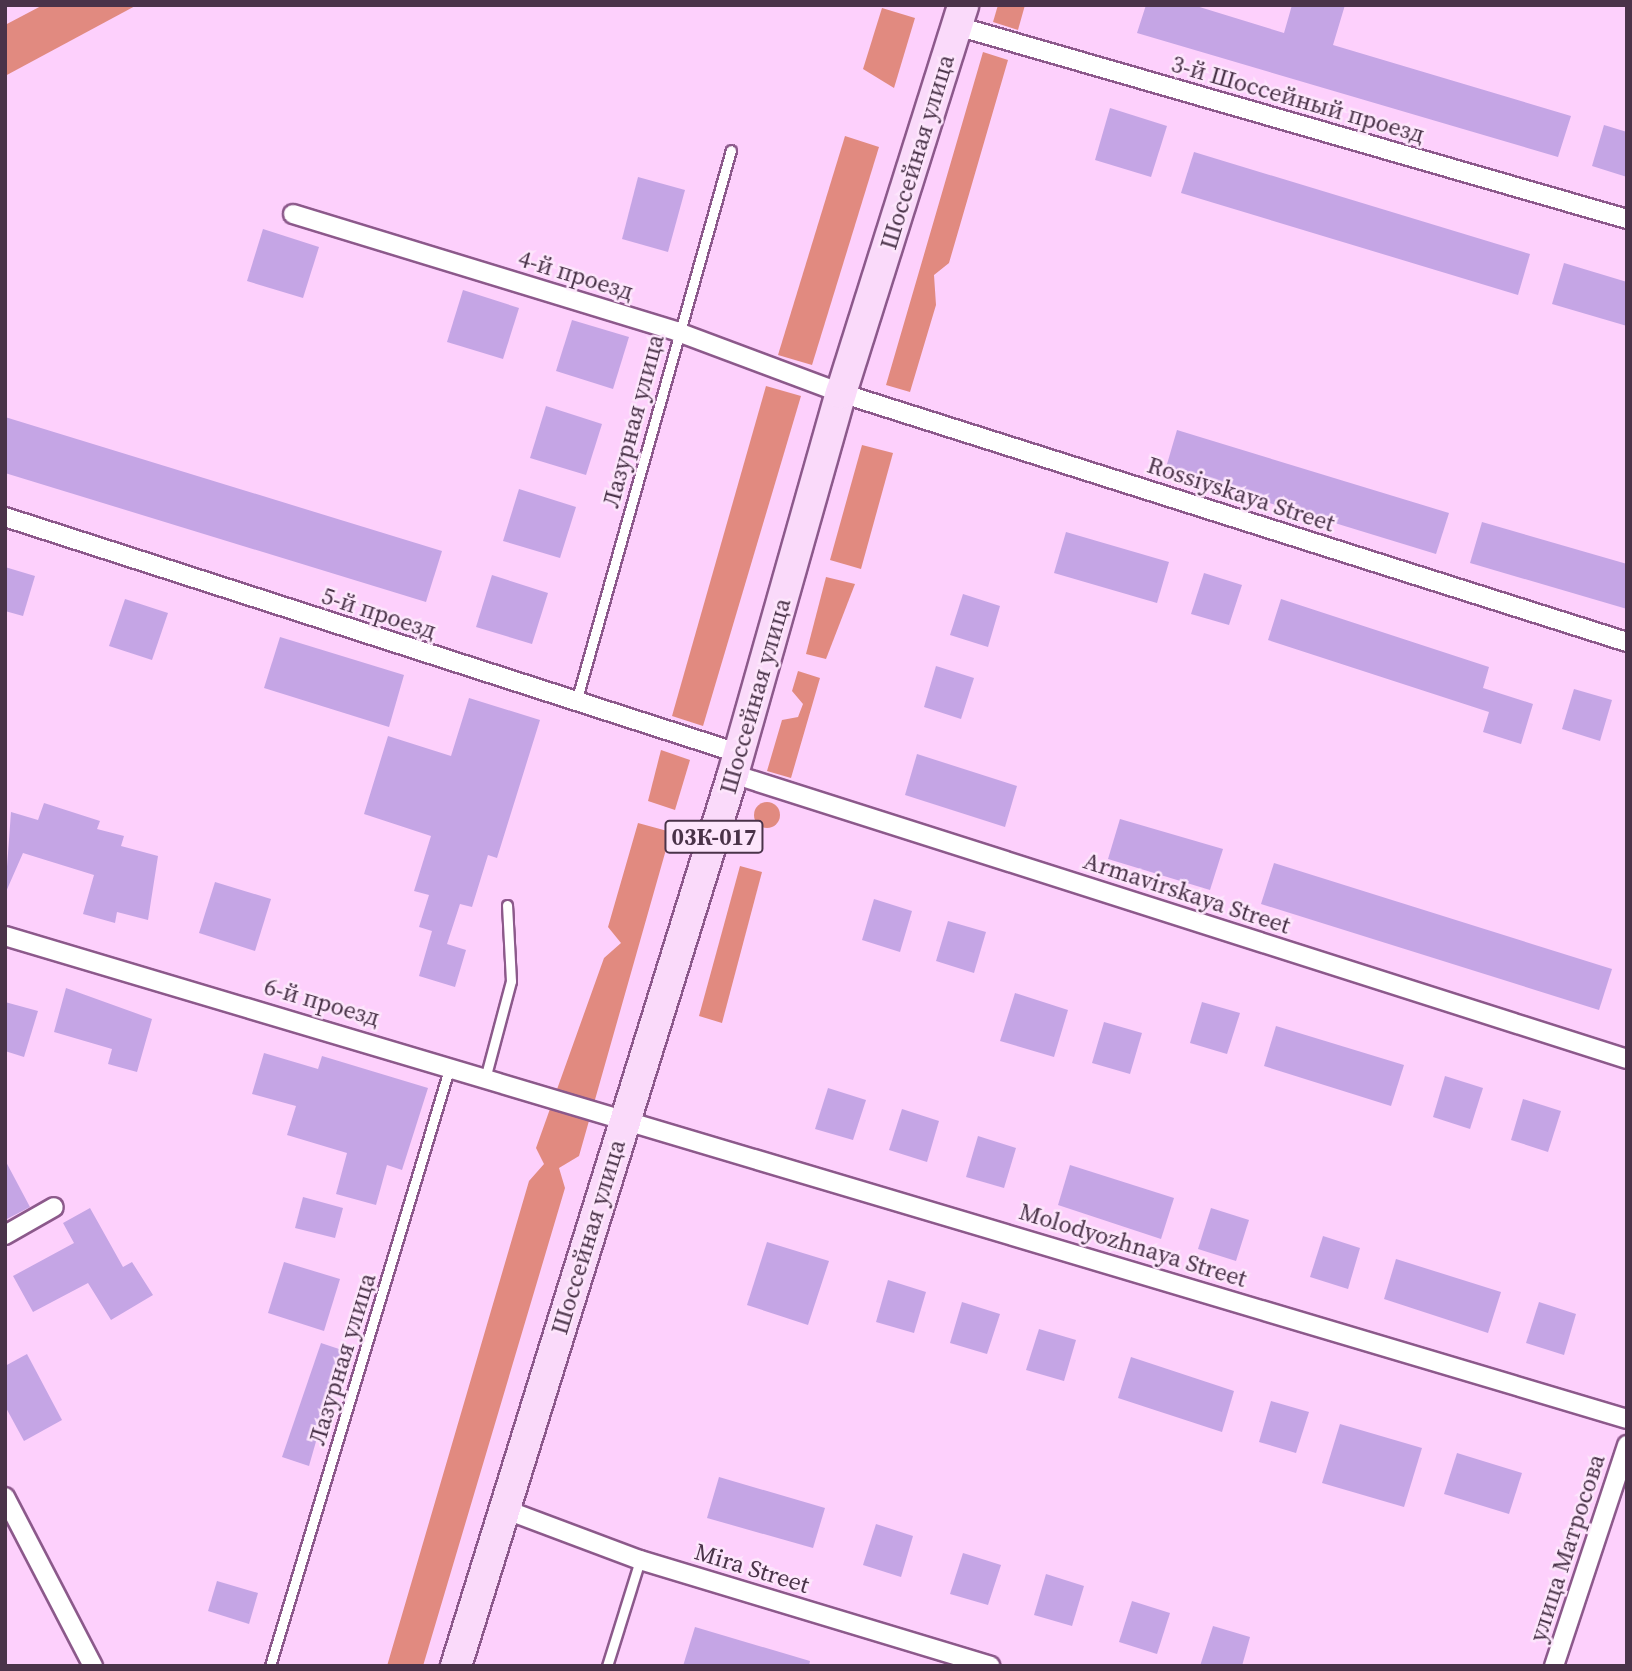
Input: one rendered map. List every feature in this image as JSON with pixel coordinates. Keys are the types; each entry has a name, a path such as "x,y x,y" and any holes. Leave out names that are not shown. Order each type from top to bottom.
{"main road":[{"name":"Шоссейная улица","path":"456,1666 736,764 841,393 960,15"}],"street":[{"name":"3-й Шоссейный проезд","path":"960,15 1627,219"},
{"name":"4-й проезд","path":"293,214 678,332 841,393"},
{"name":"Rossiyskaya Street","path":"841,393 1627,642"},
{"name":"5-й проезд","path":"5,517 575,703 736,764"},
{"name":"Armavirskaya Street","path":"736,764 1627,1059"},
{"name":"6-й проезд","path":"5,936 450,1064 625,1118"},
{"name":"Molodyozhnaya Street","path":"625,1118 1627,1419"},
{"path":"5,1235 54,1207"},
{"name":"улица Матросова","path":"1554,1666 1627,1445"},
{"path":"5,1497 93,1666"},
{"name":"Mira Street","path":"504,1509 640,1560 990,1666"}],"lane":[{"name":"Лазурная улица","path":"575,703 731,150"},
{"path":"486,1075 511,981 507,905"},
{"name":"Лазурная улица","path":"270,1666 450,1064"},
{"path":"607,1666 640,1560"}],"shaded area":[{"path":"43,5 137,5 5,76 5,25"},
{"path":"998,5 1025,5 1018,30 993,22"},
{"path":"882,8 915,18 894,88 863,69"},
{"path":"983,52 1008,60 949,263 934,275 936,305 910,392 886,385"},
{"path":"845,136 879,147 812,365 778,355"},
{"path":"766,386 801,396 703,726 672,716"},
{"path":"862,445 893,453 861,569 830,560"},
{"path":"826,577 855,584 826,659 806,654"},
{"path":"798,671 820,678 791,778 767,771 782,720 798,717 803,704 792,691"},
{"path":"661,750 690,760 675,810 648,801"},
{"path":"767,802 776,806 780,815 776,824 767,828 758,824 754,815 758,806"},
{"path":"638,823 671,832 579,1156 559,1168 565,1188 423,1666 387,1666 529,1181 544,1164 536,1148 604,958 621,943 608,927"},
{"path":"740,866 762,872 722,1023 699,1016"}],"building":[{"path":"1146,5 1193,5 1284,33 1292,5 1345,5 1333,45 1571,116 1558,157 1137,33"},
{"path":"1110,108 1167,126 1151,177 1095,160"},
{"path":"1604,125 1627,132 1627,177 1592,166"},
{"path":"1194,152 1530,254 1518,295 1181,193"},
{"path":"638,177 685,190 668,252 622,239"},
{"path":"263,229 319,247 303,298 247,281"},
{"path":"1564,263 1627,282 1627,326 1552,304"},
{"path":"463,290 519,308 503,359 447,342"},
{"path":"572,320 629,337 613,389 556,371"},
{"path":"546,406 602,424 586,475 530,458"},
{"path":"5,417 442,551 426,602 5,473"},
{"path":"1177,430 1449,513 1436,554 1165,471"},
{"path":"519,489 576,507 560,558 503,541"},
{"path":"1482,522 1627,564 1627,609 1470,563"},
{"path":"1066,532 1169,562 1157,603 1054,573"},
{"path":"5,567 35,576 23,616 5,611"},
{"path":"1204,573 1242,585 1229,625 1191,614"},
{"path":"492,575 548,593 532,644 476,627"},
{"path":"963,594 1000,606 988,647 950,635"},
{"path":"125,599 168,613 152,660 109,646"},
{"path":"1281,599 1489,667 1483,688 1533,704 1521,744 1483,732 1489,712 1268,640"},
{"path":"280,637 404,675 389,727 264,688"},
{"path":"936,666 974,678 961,719 924,707"},
{"path":"1574,689 1612,700 1600,741 1562,729"},
{"path":"469,698 540,720 497,858 488,855 472,907 460,904 447,944 466,950 455,987 419,976 432,931 419,927 429,895 414,891 431,836 364,814 388,736 451,756"},
{"path":"917,754 1017,786 1005,827 905,795"},
{"path":"44,803 100,821 97,829 124,836 121,846 158,856 148,920 117,912 115,923 83,914 94,875 23,853 5,894 11,812 38,820"},
{"path":"1120,819 1223,849 1210,890 1108,859"},
{"path":"1274,863 1612,969 1599,1010 1261,904"},
{"path":"215,882 271,899 255,951 199,933"},
{"path":"874,899 912,911 900,952 862,940"},
{"path":"948,921 986,932 974,973 936,961"},
{"path":"66,988 152,1019 137,1072 108,1064 112,1049 54,1032"},
{"path":"1015,993 1068,1010 1054,1057 1000,1041"},
{"path":"5,1002 38,1011 24,1057 5,1051"},
{"path":"1202,1002 1240,1013 1227,1054 1190,1043"},
{"path":"1104,1022 1142,1033 1130,1074 1092,1063"},
{"path":"1276,1026 1404,1065 1391,1106 1264,1066"},
{"path":"264,1053 318,1069 322,1056 428,1088 402,1170 387,1165 376,1205 336,1194 347,1153 287,1135 296,1106 252,1094"},
{"path":"1445,1076 1483,1088 1470,1129 1433,1117"},
{"path":"828,1088 866,1100 853,1140 815,1129"},
{"path":"1523,1099 1561,1111 1548,1152 1511,1140"},
{"path":"902,1109 939,1121 927,1162 889,1150"},
{"path":"978,1136 1016,1148 1004,1188 966,1177"},
{"path":"5,1160 30,1207 5,1220"},
{"path":"1070,1165 1174,1198 1161,1239 1058,1205"},
{"path":"303,1197 343,1208 335,1238 295,1228"},
{"path":"90,1208 123,1267 132,1262 153,1295 111,1320 88,1283 33,1312 13,1276 74,1243 63,1223"},
{"path":"1211,1208 1249,1220 1236,1261 1198,1249"},
{"path":"1323,1236 1360,1248 1348,1289 1310,1277"},
{"path":"767,1242 829,1261 808,1325 747,1305"},
{"path":"1396,1259 1501,1292 1488,1333 1384,1299"},
{"path":"284,1262 340,1279 324,1331 268,1313"},
{"path":"888,1280 926,1292 914,1333 876,1322"},
{"path":"962,1302 1000,1314 987,1354 950,1343"},
{"path":"1539,1302 1576,1314 1564,1355 1526,1343"},
{"path":"1039,1329 1076,1340 1064,1381 1026,1370"},
{"path":"321,1343 342,1350 309,1466 282,1457"},
{"path":"27,1354 62,1420 24,1441 5,1406 5,1366"},
{"path":"1131,1357 1234,1391 1222,1432 1118,1398"},
{"path":"1271,1401 1309,1412 1296,1453 1259,1442"},
{"path":"1340,1424 1422,1448 1404,1507 1322,1483"},
{"path":"1457,1453 1522,1473 1509,1514 1444,1494"},
{"path":"719,1477 825,1508 813,1548 707,1518"},
{"path":"876,1524 913,1536 901,1577 863,1565"},
{"path":"963,1553 1001,1565 988,1605 950,1594"},
{"path":"1046,1574 1084,1586 1072,1626 1034,1615"},
{"path":"217,1581 258,1593 249,1624 208,1611"},
{"path":"1132,1601 1170,1613 1157,1654 1119,1642"},
{"path":"1213,1626 1250,1637 1242,1666 1200,1666"},
{"path":"695,1627 810,1661 809,1666 683,1666"}]}
